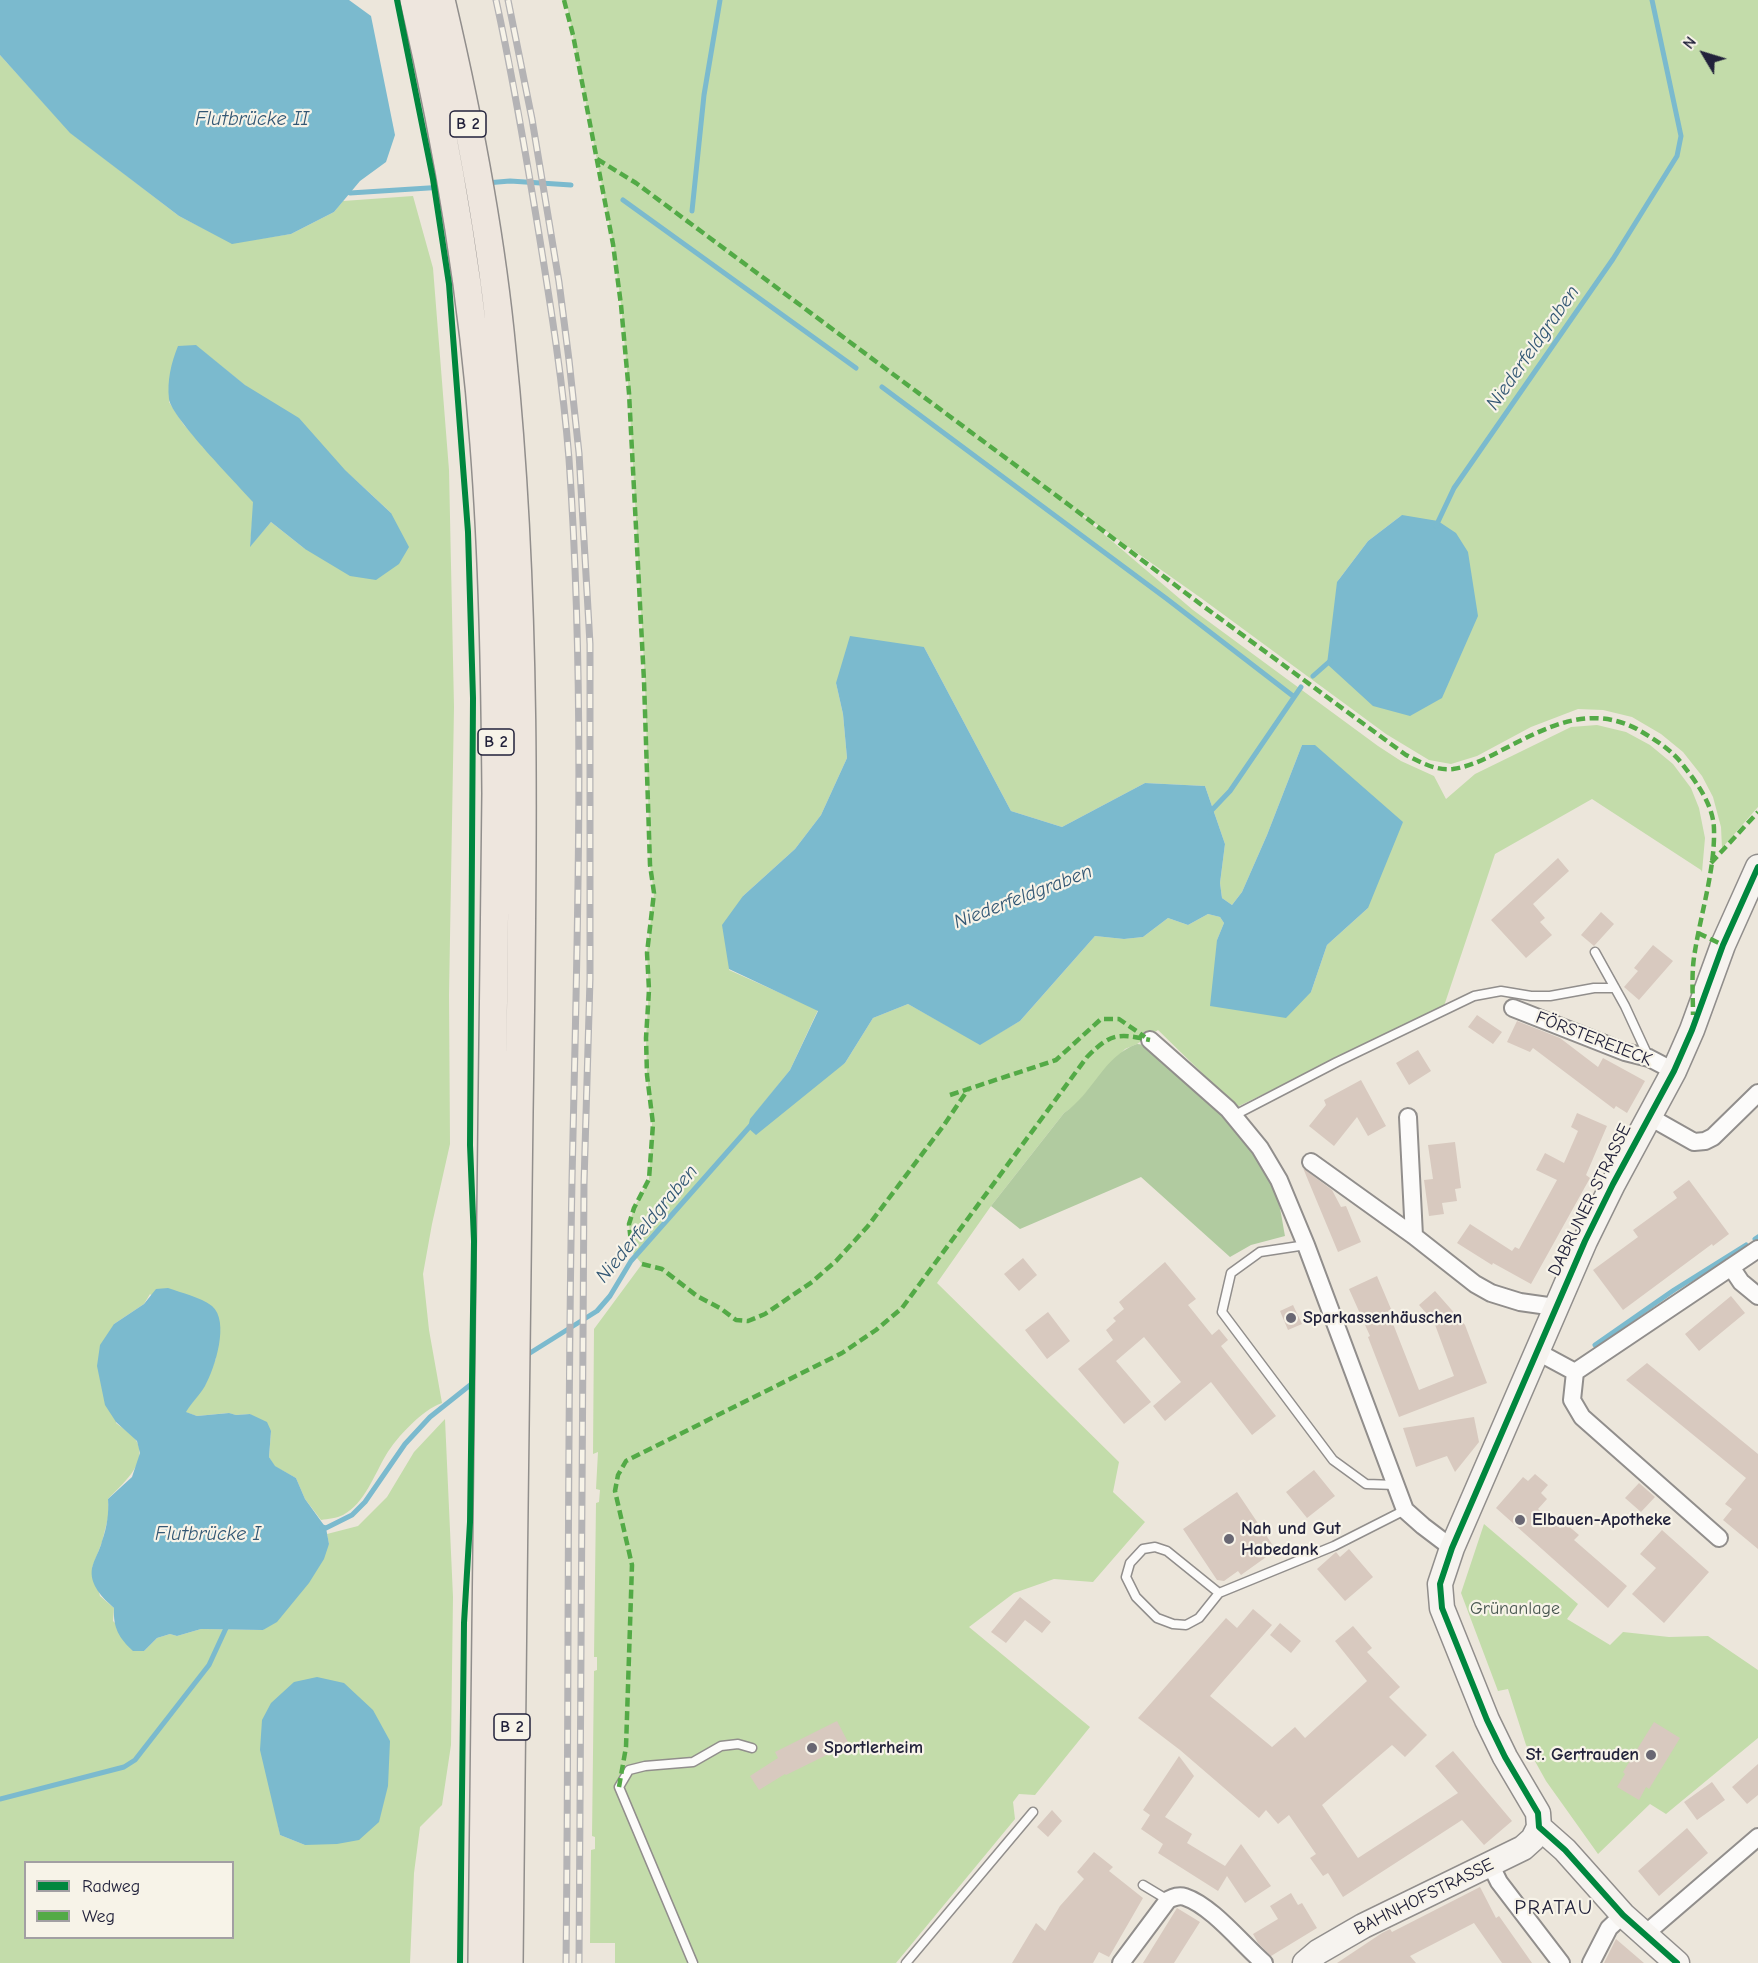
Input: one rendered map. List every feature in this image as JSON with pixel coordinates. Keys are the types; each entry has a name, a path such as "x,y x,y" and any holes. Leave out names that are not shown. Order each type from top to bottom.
{"main road":[{"name":"B 2","path":"414,0 436,98 462,252 484,443 494,648 496,793 482,1963"},
{"name":"B 2","path":"441,0 469,129 489,249 502,345 518,547 521,639 522,928 509,1963"}],"street":[{"name":"DABRUNER STRASSE","path":"1539,1827 1538,1813 1505,1757 1487,1720 1442,1608 1440,1584 1452,1548 1555,1307 1613,1184 1674,1071 1692,1030 1723,945 1758,867"},
{"name":"FÖRSTEREIECK","path":"1514,1008 1625,1052 1648,1058 1674,1071"},
{"path":"1150,1040 1233,1116 1260,1148 1279,1180 1306,1245 1406,1510 1452,1548"},
{"path":"1648,1116 1694,1142 1705,1141 1713,1137 1758,1093"},
{"path":"1408,1117 1414,1236"},
{"path":"1311,1162 1414,1236 1475,1284 1491,1293 1520,1302 1555,1307"},
{"path":"1719,1538 1582,1417 1572,1400 1575,1372 1758,1249"},
{"path":"1731,1267 1741,1282 1758,1296"},
{"path":"1536,1351 1575,1372"},
{"path":"1539,1827 1565,1850 1623,1915 1677,1963"},
{"name":"BAHNHOFSTRASSE","path":"1305,1963 1318,1952 1364,1926 1523,1848 1533,1839 1539,1827"},
{"path":"1644,1935 1758,1837"},
{"path":"1490,1864 1499,1882 1561,1963"},
{"path":"1121,1963 1168,1900 1175,1896 1184,1896 1203,1906 1264,1963"},
{"path":"1591,1963 1609,1928 1623,1915"}],"lane":[{"path":"1595,952 1637,1030 1648,1058"},
{"path":"1233,1116 1347,1057 1474,996 1501,991 1531,996 1550,996 1594,988 1615,987"},
{"path":"1306,1245 1260,1252 1231,1274 1222,1312 1333,1460 1366,1485 1397,1485"},
{"path":"1219,1593 1167,1551 1155,1547 1143,1549 1130,1563 1126,1577 1136,1597 1157,1618 1173,1624 1186,1625 1199,1618 1219,1593 1334,1546 1406,1510"},
{"path":"693,1963 619,1787 628,1770 693,1761 721,1746 738,1744 752,1748"},
{"path":"906,1963 1033,1812"},
{"path":"1143,1885 1168,1900"}],"green space":[{"path":"566,0 1758,0 1758,807 1722,848 1721,827 1713,797 1702,776 1683,752 1661,734 1632,717 1603,710 1578,709 1531,727 1477,756 1451,764 1429,760 1386,734 1201,598 1072,507 1193,610 1378,746 1401,761 1434,776 1446,799 1475,774 1571,727 1597,725 1626,732 1650,745 1673,764 1691,788 1699,808 1705,838 1702,872 1592,799 1495,854 1444,1006 1237,1107 1158,1030 1125,1049 1077,1104 1064,1113 991,1206 937,1283 1119,1462 1113,1492 1145,1522 1093,1582 1054,1579 1014,1593 969,1627 1090,1727 1035,1795 1019,1794 1013,1802 1015,1819 896,1963 615,1963 615,1943 590,1943 591,1850 595,1849 595,1837 592,1836 594,1671 597,1670 597,1657 594,1657 596,1503 599,1502 600,1490 596,1489 598,1452 593,1454 594,1329 642,1264 632,1252 629,1224 634,1208 649,1179 652,1124 646,1038 649,990 647,953 654,893 650,865 645,681 629,393 613,243","holes":["1402,515 1337,582 1368,541","924,647 1011,811 1062,827 1145,783 1205,786 1225,844 1220,883 1222,898 1232,905 1242,892 1267,835 1302,745 1368,908 1327,945 1311,992 1217,940 1224,923 1220,917 1208,914 1188,925 1168,918 1143,937 1124,939 1095,936 1020,1021 980,1044 908,1004 873,1018 845,1063 751,1119 790,1070 818,1010 729,970 743,896 795,849 821,815 847,758 843,714 836,683"]},
{"path":"0,55 71,133 179,216 232,243 291,234 334,212 343,201 413,196 433,268 449,470 454,707 449,995 450,1144 423,1274 429,1330 442,1403 418,1418 397,1440 363,1496 351,1510 341,1516 321,1520 305,1499 296,1478 274,1466 269,1457 271,1431 250,1414 228,1413 197,1416 185,1412 205,1385 216,1358 150,1294 144,1304 114,1324 116,1423 131,1434 137,1442 139,1458 132,1474 108,1499 109,1514 92,1568 100,1596 114,1608 113,1621 144,1651 157,1638 170,1634 177,1636 201,1629 263,1630 329,1544 327,1534 358,1526 387,1497 414,1452 445,1419 453,1597 451,1745 442,1805 420,1827 414,1873 410,1963 0,1963","holes":["196,346 344,469 391,513 305,549 271,522 250,546 254,502 184,425 169,402","272,1796 305,1845 280,1835"]},
{"path":"1137,1044 1146,1045 1236,1127 1264,1166 1274,1187 1285,1236 1251,1245 1230,1257 1141,1177 1020,1229 991,1206 1064,1113 1083,1096 1115,1057"},
{"name":"Grünanlage","path":"1484,1524 1578,1604 1567,1619 1610,1645 1623,1632 1669,1637 1708,1636 1758,1670 1758,1738 1666,1814 1650,1804 1598,1854 1546,1781 1526,1745 1508,1689 1498,1691 1461,1593"}],"water":[{"name":"Flutbrücke II","path":"0,0 349,0 371,16 395,135 386,162 360,181 334,212 291,234 232,244 179,216 70,133 0,55"},
{"path":"196,345 245,385 299,418 345,470 391,513 409,547 399,564 376,580 350,576 305,549 271,522 250,547 253,502 193,435 169,399 170,372 178,346"},
{"path":"1402,515 1438,521 1456,533 1468,552 1478,616 1442,698 1410,716 1373,706 1327,664 1337,582 1368,541"},
{"path":"850,636 924,647 1011,811 1062,827 1145,783 1205,786 1225,844 1220,883 1222,898 1232,905 1242,892 1267,835 1302,745 1315,745 1403,822 1368,908 1327,945 1311,992 1286,1018 1210,1006 1217,940 1224,923 1220,917 1208,914 1188,925 1168,918 1143,937 1124,939 1095,936 1020,1021 980,1045 908,1004 873,1018 845,1063 756,1135 748,1128 750,1119 790,1070 818,1011 729,969 722,925 743,896 795,849 821,815 847,758 843,714 836,683"},
{"name":"Flutbrücke I","path":"168,1288 212,1306 220,1322 219,1345 213,1368 205,1386 186,1412 197,1416 250,1414 267,1422 271,1431 269,1457 275,1466 296,1478 305,1499 326,1528 329,1544 324,1559 309,1583 277,1622 263,1630 201,1629 177,1636 170,1634 157,1638 144,1651 133,1651 118,1632 114,1608 98,1591 93,1580 92,1568 106,1525 108,1499 132,1477 140,1453 137,1441 116,1422 105,1405 97,1366 100,1345 114,1324 144,1304 156,1289"},
{"path":"317,1677 344,1683 373,1710 390,1741 388,1786 379,1822 359,1840 337,1844 305,1845 280,1835 260,1750 262,1720 271,1703 294,1682"}],"building":[{"path":"1558,858 1569,871 1533,904 1545,918 1540,922 1552,935 1526,958 1491,920"},
{"path":"1601,912 1614,924 1594,946 1581,935"},
{"path":"1653,945 1673,961 1639,1000 1624,987 1638,971 1634,968"},
{"path":"1477,1015 1502,1032 1493,1044 1468,1027"},
{"path":"1517,1021 1560,1038 1598,1067 1603,1058 1645,1081 1627,1113 1616,1106 1614,1109 1533,1048 1530,1052 1507,1042"},
{"path":"1418,1050 1431,1071 1409,1085 1396,1063"},
{"path":"1361,1080 1386,1126 1368,1136 1357,1117 1334,1146 1309,1126 1326,1105 1324,1100"},
{"path":"1577,1113 1607,1126 1586,1175 1590,1178 1531,1284 1493,1263 1492,1265 1457,1243 1470,1224 1512,1251 1515,1247 1519,1249 1557,1180 1536,1170 1545,1153 1564,1163 1578,1131 1571,1127"},
{"path":"1455,1142 1461,1188 1455,1189 1457,1201 1442,1203 1444,1214 1429,1216 1424,1180 1433,1179 1428,1145"},
{"path":"1303,1168 1332,1190 1341,1207 1346,1206 1361,1242 1338,1252"},
{"path":"1689,1180 1729,1234 1623,1310 1593,1270 1638,1237 1633,1230 1677,1198 1673,1192"},
{"path":"1023,1258 1037,1275 1019,1291 1004,1274"},
{"path":"1165,1262 1196,1299 1188,1305 1212,1335 1219,1329 1228,1340 1221,1346 1276,1416 1252,1435 1211,1382 1165,1421 1153,1406 1181,1382 1144,1337 1116,1361 1151,1402 1124,1424 1078,1369 1113,1340 1106,1330 1116,1321 1113,1318 1124,1309 1119,1302"},
{"path":"1377,1276 1419,1390 1454,1376 1434,1322 1419,1305 1435,1291 1465,1325 1487,1383 1399,1417 1368,1337 1370,1336 1349,1289"},
{"path":"1731,1296 1745,1313 1699,1351 1685,1334"},
{"name":"Sparkassenhäuschen","path":"1293,1305 1302,1324 1288,1330 1280,1311"},
{"path":"1048,1312 1070,1341 1047,1359 1025,1330"},
{"path":"1647,1363 1758,1454 1758,1549 1723,1520 1732,1509 1725,1504 1746,1478 1626,1380"},
{"path":"1474,1417 1479,1442 1455,1472 1447,1456 1416,1467 1403,1428"},
{"path":"1314,1470 1335,1496 1307,1518 1286,1492"},
{"path":"1535,1474 1548,1485 1541,1493 1547,1499 1538,1509 1560,1528 1565,1523 1579,1535 1574,1540 1627,1586 1608,1608 1496,1508 1523,1477 1528,1481"},
{"path":"1639,1483 1655,1497 1641,1512 1625,1498"},
{"name":"Nah und Gut Habedank","path":"1237,1492 1276,1550 1241,1575 1238,1571 1224,1581 1217,1580 1183,1529"},
{"path":"1662,1530 1709,1572 1664,1623 1632,1594 1656,1568 1640,1554"},
{"path":"1349,1549 1373,1577 1345,1601 1317,1569 1336,1552 1340,1557"},
{"path":"1020,1597 1051,1622 1042,1633 1025,1620 1006,1643 991,1632"},
{"path":"1253,1609 1272,1625 1210,1696 1272,1747 1295,1727 1305,1738 1367,1681 1335,1641 1353,1626 1372,1648 1367,1652 1400,1687 1389,1697 1427,1735 1405,1757 1392,1745 1322,1805 1358,1858 1458,1793 1435,1766 1453,1751 1512,1821 1484,1845 1462,1820 1343,1897 1328,1873 1323,1876 1310,1858 1316,1854 1289,1815 1278,1824 1266,1810 1259,1818 1180,1750 1138,1718 1226,1618 1237,1628"},
{"path":"1280,1623 1301,1641 1291,1653 1270,1635"},
{"name":"Sportlerheim","path":"837,1721 849,1744 785,1774 759,1790 750,1776 778,1758 775,1752"},
{"name":"St. Gertrauden","path":"1654,1722 1680,1738 1649,1789 1646,1787 1639,1800 1617,1787 1625,1774 1623,1772"},
{"path":"1179,1756 1194,1776 1165,1817 1192,1834 1187,1843 1225,1866 1241,1844 1271,1886 1245,1903 1227,1876 1218,1891 1158,1853 1163,1844 1141,1829 1150,1815 1143,1810"},
{"path":"1758,1764 1758,1795 1747,1804 1732,1787"},
{"path":"1712,1782 1725,1800 1697,1820 1684,1802"},
{"path":"1052,1810 1062,1821 1048,1837 1037,1827"},
{"path":"1687,1828 1708,1853 1659,1896 1638,1871"},
{"path":"1094,1852 1113,1867 1109,1871 1143,1898 1109,1957 1099,1952 1093,1963 1012,1963 1036,1923 1045,1931 1060,1906 1084,1879 1077,1872"},
{"path":"1480,1887 1496,1918 1499,1916 1532,1963 1502,1963 1474,1923 1410,1956 1416,1963 1337,1963 1382,1933 1390,1929 1392,1932"},
{"path":"1291,1893 1298,1905 1302,1903 1317,1928 1271,1956 1258,1943 1253,1934 1278,1919 1270,1906"},
{"path":"1177,1908 1200,1922 1174,1963 1143,1963"},
{"path":"1616,1939 1644,1963 1604,1963"}],"waterway":[{"path":"692,211 704,95 720,0"},
{"name":"Niederfeldgraben","path":"1436,526 1454,488 1613,259 1677,156 1681,136 1652,0"},
{"path":"486,183 510,181 571,185"},
{"path":"350,193 444,187"},
{"path":"623,200 856,368"},
{"path":"882,387 1167,599 1293,696"},
{"name":"Niederfeldgraben","path":"1313,676 1330,661"},
{"name":"Niederfeldgraben","path":"1210,812 1230,791 1301,687"},
{"name":"Niederfeldgraben","path":"523,1355 530,1353 597,1311 610,1296 631,1261 752,1124"},
{"path":"1595,1345 1674,1290 1746,1245"},
{"name":"Niederfeldgraben","path":"322,1527 326,1528 352,1515 365,1502 405,1444 430,1417 479,1378"},
{"name":"Niederfeldgraben","path":"0,1799 124,1767 135,1760 209,1665 227,1626"}],"railway":[{"path":"496,0 524,146 556,346 569,459 574,549 579,820 570,1279 566,1963"},
{"path":"508,0 532,119 559,282 569,360 579,453 590,644 590,979 584,1183 579,1963"}],"marked path":[{"path":"564,0 573,35 613,244 629,393 644,681 650,865 654,893 647,953 649,990 646,1038 647,1075 653,1124 649,1179 634,1208 629,1224 632,1252"},
{"path":"597,159 636,183 1406,755 1434,767 1460,768 1552,726 1569,721 1602,718 1637,729 1668,749 1699,787 1711,812 1714,830 1712,860 1694,959 1693,1015"},
{"path":"1711,863 1758,812"},
{"path":"1698,933 1723,945"},
{"path":"950,1095 1056,1060 1101,1019 1119,1019 1145,1037"},
{"path":"619,1787 626,1747 632,1565 615,1491 618,1475 626,1461 842,1353 876,1330 902,1308 1087,1057 1102,1043 1116,1037 1130,1036 1150,1040"},
{"path":"642,1264 662,1269 697,1296 720,1308 736,1320 748,1321 765,1314 812,1282 836,1261 868,1226 969,1088"}],"cycle path":[{"path":"397,0 433,179 449,284 468,532 473,698 470,1145 474,1241 470,1522 464,1623 460,1963"},
{"path":"1677,1963 1623,1915 1565,1850 1539,1827 1538,1813 1505,1757 1487,1720 1442,1608 1440,1584 1452,1548 1585,1241 1674,1071 1692,1030 1723,945 1758,867"}],"place":[{"name":"Sparkassenhäuschen","path":"1291,1318"},
{"name":"Elbauen-Apotheke","path":"1520,1520"},
{"name":"Nah und Gut Habedank","path":"1229,1539"},
{"name":"Sportlerheim","path":"812,1748"},
{"name":"St. Gertrauden","path":"1651,1755"}],"district":[{"name":"PRATAU","path":"1554,1908"}]}
